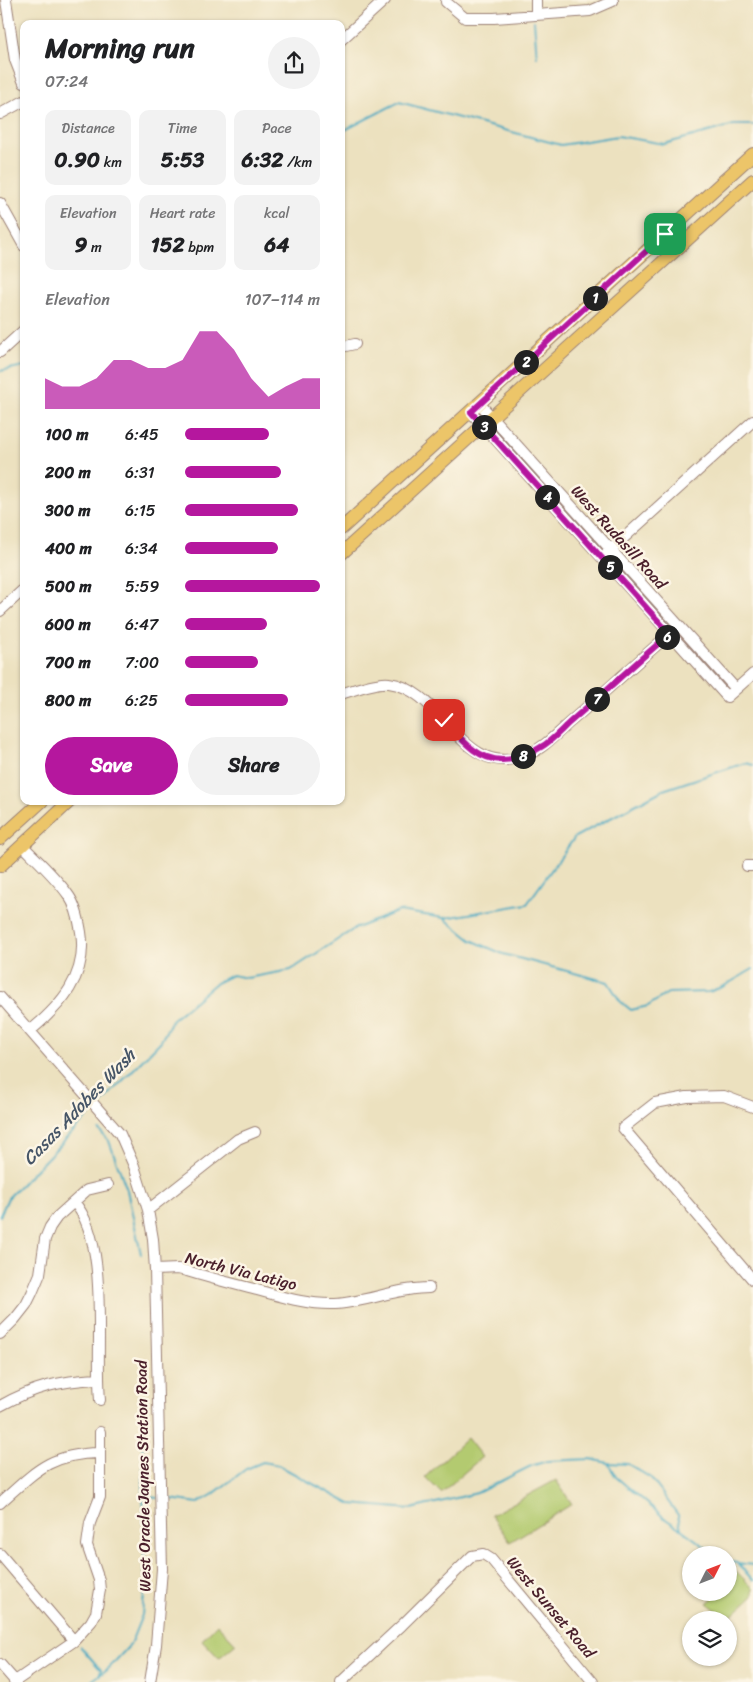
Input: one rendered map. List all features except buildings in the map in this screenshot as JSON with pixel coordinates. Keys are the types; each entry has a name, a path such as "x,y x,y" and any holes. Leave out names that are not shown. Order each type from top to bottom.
{"main road":[{"path":"345,526 753,154"},
{"path":"345,550 753,180"},
{"path":"0,839 38,805"},
{"path":"0,866 66,805"}],"street":[{"path":"6,0 15,60 20,73"},
{"path":"345,36 385,0"},
{"path":"536,0 536,14"},
{"path":"446,2 465,18 494,18 590,11 613,0"},
{"path":"0,114 20,103"},
{"path":"0,203 20,239"},
{"path":"0,352 20,334"},
{"path":"345,346 355,344"},
{"name":"West Rudasill Road","path":"475,408 736,689 727,697 488,422"},
{"path":"608,552 753,421"},
{"path":"0,610 20,592"},
{"path":"345,693 386,682 401,685 414,691 469,748 486,756 501,760 516,758 542,747 584,711 629,668 672,633"},
{"path":"736,689 753,674"},
{"path":"22,845 70,897 79,920 83,946 79,972 66,994 48,1016 30,1031"},
{"path":"0,997 120,1134 134,1166 148,1210 153,1239 155,1270"},
{"path":"753,1107 724,1096 687,1097 656,1103 623,1128 753,1280"},
{"path":"148,1210 238,1139 255,1132"},
{"path":"0,1334 26,1305 32,1293 40,1274 45,1240 50,1227 57,1217 87,1190 108,1185"},
{"path":"74,1202 85,1218 95,1252 100,1400"},
{"name":"North Via Latigo","path":"155,1270 178,1269 296,1301 316,1303 335,1304 366,1300 412,1288 429,1288"},
{"name":"West Oracle Jaynes Station Road","path":"150,1682 156,1645 162,1570 155,1270"},
{"path":"0,1406 38,1388 73,1381 98,1379"},
{"path":"0,1664 15,1682 74,1641 91,1622 96,1613 99,1603 99,1580 87,1545 90,1523 100,1497 100,1432"},
{"path":"0,1503 34,1472 58,1458 72,1454 99,1453"},
{"path":"0,1554 74,1641"},
{"name":"West Sunset Road","path":"340,1682 402,1625 472,1556 483,1554 491,1559 593,1682"}],"green space":[{"path":"467,1438 482,1457 441,1493 425,1477"},
{"path":"556,1480 572,1504 510,1542 491,1515"},
{"path":"738,1573 753,1588 753,1596 737,1611 718,1611 707,1603 709,1601 738,1601"},
{"path":"217,1624 236,1644 219,1658 202,1640"}],"waterway":[{"path":"534,21 537,57"},
{"path":"345,130 399,102 561,145 618,136 664,144 734,125 753,125"},
{"path":"0,371 20,367"},
{"path":"445,918 527,904 575,837 663,790 745,763 753,765"},
{"path":"99,1105 161,1041 172,1020 216,983 232,975 247,978 291,970 354,929 399,911 444,918 471,940 503,954 608,982 620,1001 631,1010 648,1006 668,993 709,992 724,986 753,969"},
{"name":"Casas Adobes Wash","path":"0,1216 8,1198 94,1110"},
{"path":"99,1130 109,1141 127,1190 141,1254"},
{"path":"90,1682 109,1668 130,1645 142,1615 145,1585 142,1419"},
{"path":"164,1498 198,1503 212,1495 246,1469 263,1462 278,1465 350,1504 411,1509 477,1493 531,1466 547,1461 591,1459 608,1463 628,1464 651,1478 678,1515 681,1529 704,1546"},
{"path":"608,1463 616,1477 667,1520 681,1529"},
{"path":"144,1496 157,1498"},
{"path":"738,1563 753,1565"},
{"path":"738,1564 753,1580"},
{"path":"80,1646 101,1670 99,1675"}],"route":[{"path":"444,720 469,748 486,756 501,760 524,756 542,747 584,711 629,668 670,634 471,412 665,234"}]}
